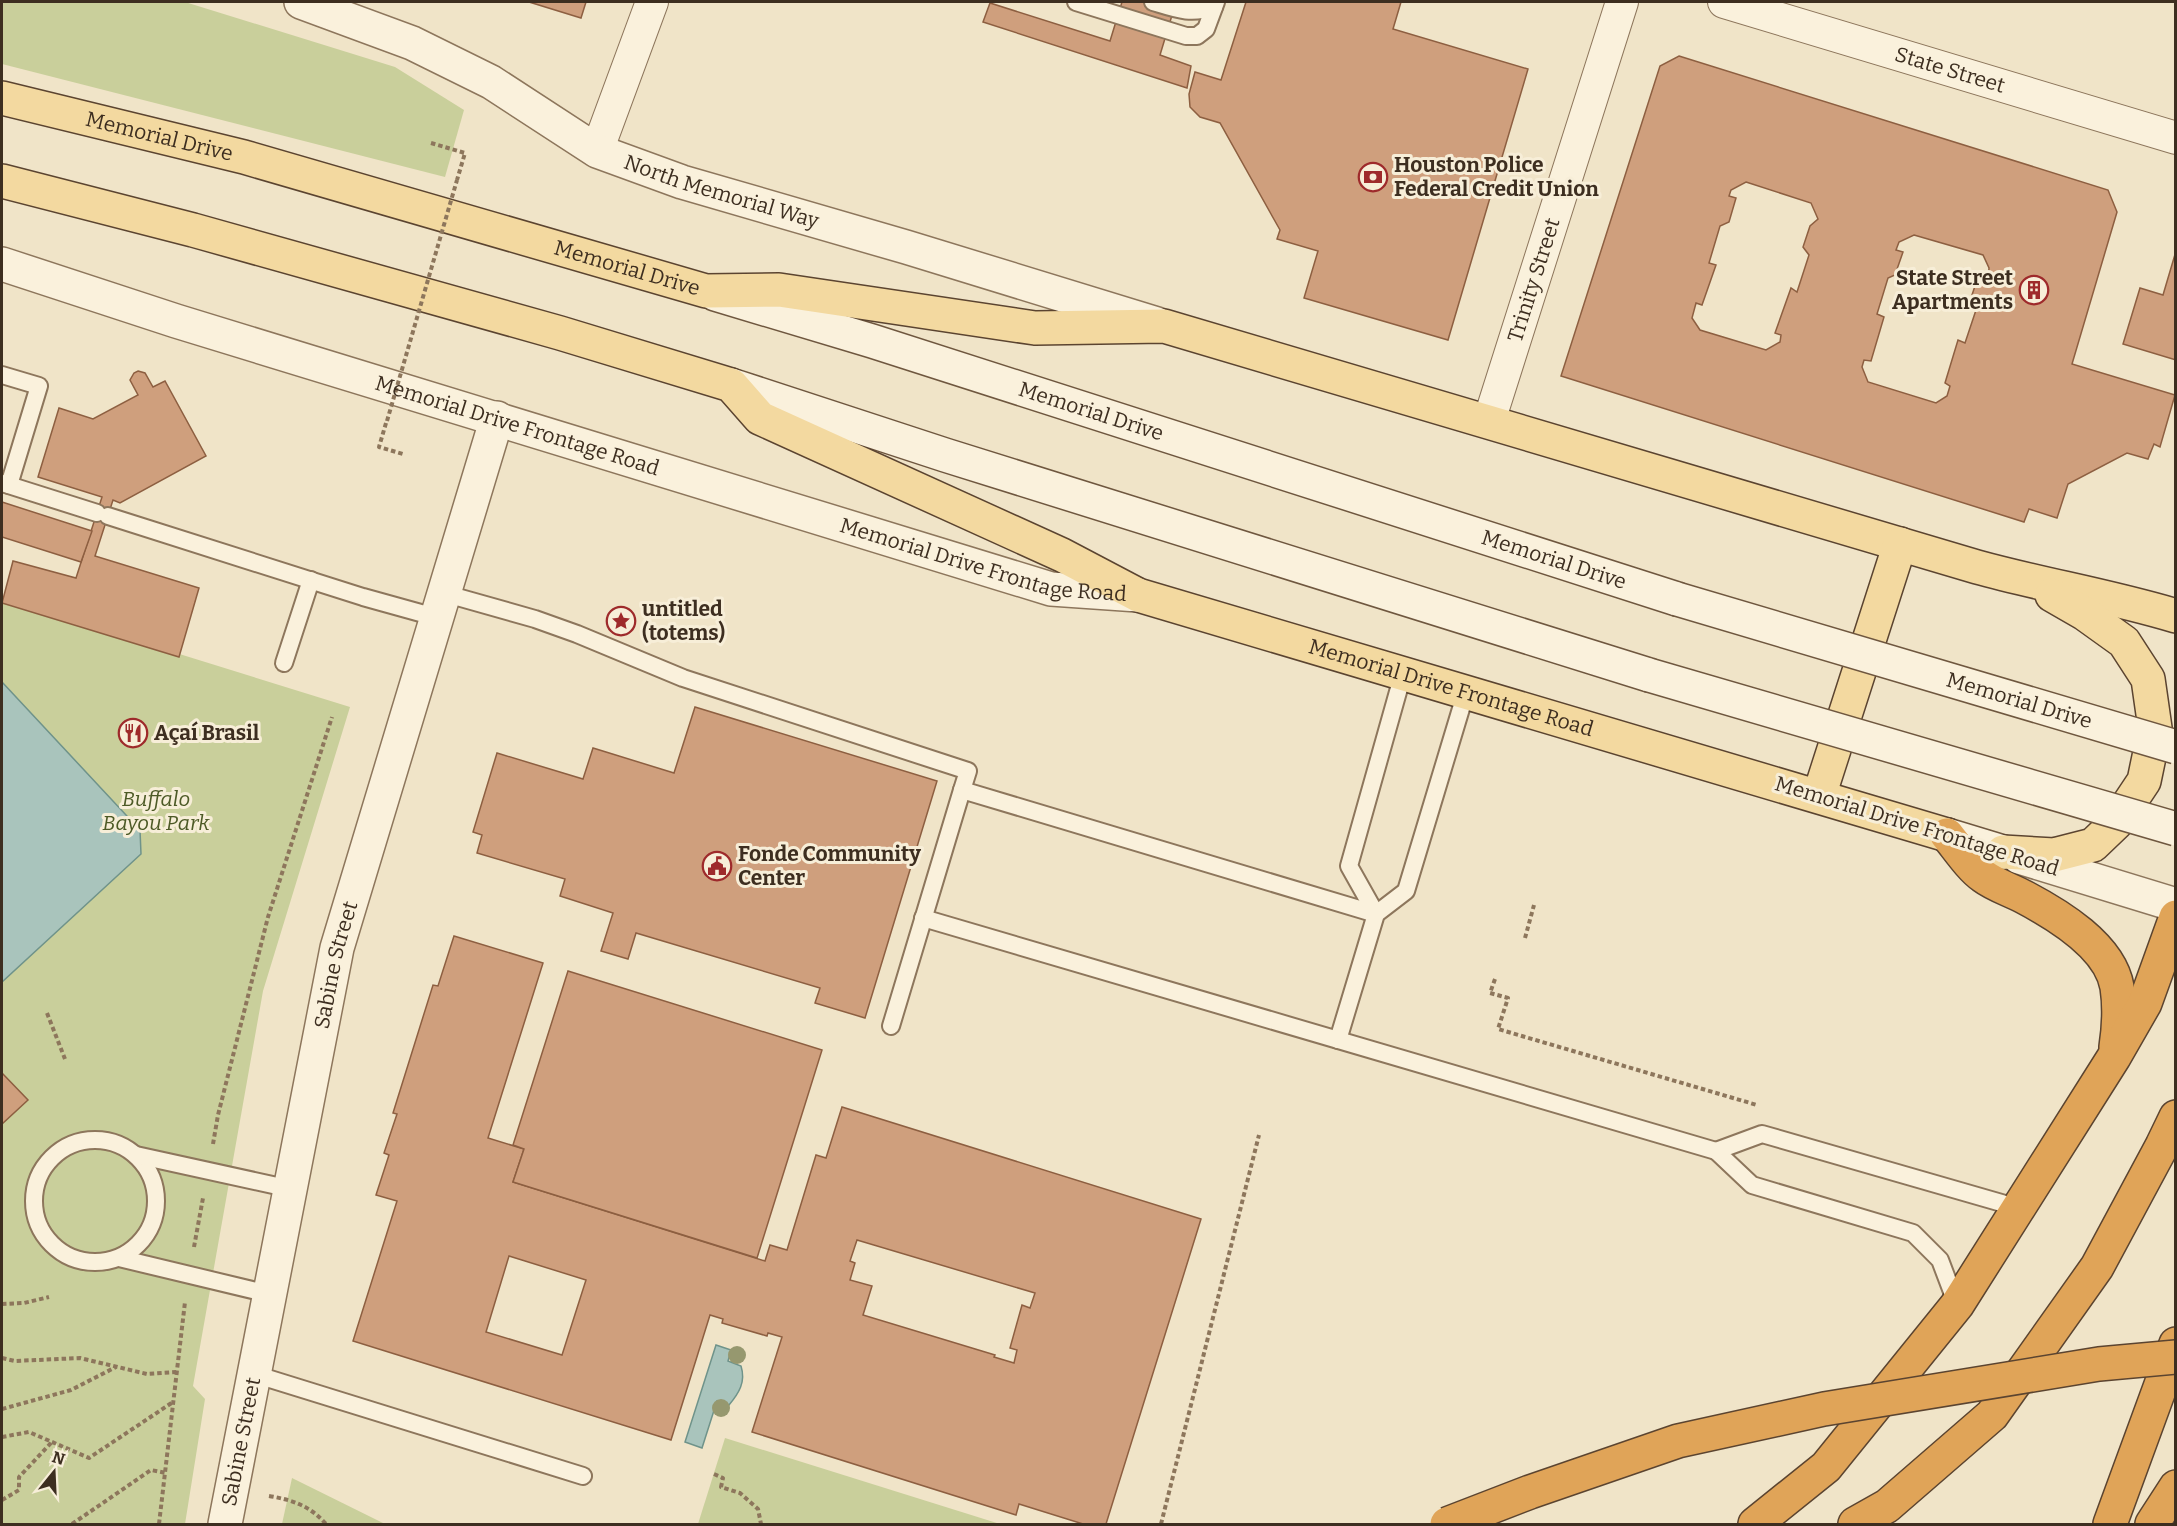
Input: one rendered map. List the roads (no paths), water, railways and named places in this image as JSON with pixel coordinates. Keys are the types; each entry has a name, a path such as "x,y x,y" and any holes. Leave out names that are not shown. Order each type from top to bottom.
{"highway":[{"path":"1947,835 1983,876 2024,896 2056,916 2093,945 2108,966 2117,985 2118,1029 2114,1057"},
{"path":"1755,1524 1826,1467 1957,1305 2114,1057 2145,1003 2175,917"},
{"path":"1855,1524 1887,1506 1992,1415 2097,1267 2162,1146 2175,1117"},
{"path":"2110,1524 2175,1344"},
{"path":"1447,1524 1530,1492 1678,1441 1824,1409 2099,1364 2175,1358"},
{"path":"2152,1524 2175,1487"}],"main road":[{"name":"Memorial Drive","path":"2,98 244,157 706,291"},
{"path":"2,181 204,233 560,333 731,385 760,418 1062,555 1138,595"},
{"path":"706,291 779,290 1035,328 1164,326 2027,581 2137,604 2175,616"},
{"path":"1819,796 1900,544"},
{"path":"2003,852 2054,855 2093,845 2116,823 2144,781 2155,728 2148,679 2124,642 2085,614 2027,581"},
{"name":"Memorial Drive Frontage Road","path":"1138,595 1947,835"}],"street":[{"name":"North Memorial Way","path":"301,2 411,43 491,82 597,151 682,182 917,250 1164,326"},
{"path":"597,151 652,2"},
{"name":"Trinity Street","path":"1489,421 1622,2"},
{"name":"State Street","path":"1724,2 2175,138"},
{"name":"Memorial Drive Frontage Road","path":"2,264 176,321 1051,589 1138,595"},
{"name":"Memorial Drive","path":"706,291 872,341 1677,599 2175,747"},
{"path":"731,385 945,455 1649,675 2175,829"},
{"name":"Sabine Street","path":"225,1524 337,948 497,418"},
{"name":"Memorial Drive Frontage Road","path":"1947,835 2175,905"}],"lane":[{"path":"1076,2 1186,36 1197,36 1206,29 1215,4"},
{"path":"1153,2 1183,11 1200,12 1215,4"},
{"path":"2,375 39,387 5,484 311,580 439,605 535,619 683,678 968,771 891,1026"},
{"path":"284,663 311,580"},
{"path":"1376,914 1349,866 1403,674"},
{"path":"1338,1040 1376,914 1406,891 1466,692"},
{"path":"962,790 1376,914"},
{"path":"923,918 1716,1151 1752,1185 1913,1233 1940,1260 1957,1305"},
{"path":"1716,1151 1762,1134 2019,1208"},
{"path":"136,1155 149,1171 156,1191 156,1212 149,1231 135,1248 119,1258 100,1262 81,1261 63,1253 48,1241 38,1224 34,1205 36,1186 43,1168 57,1153 76,1143 97,1140 117,1144 136,1155 291,1190"},
{"path":"119,1258 269,1294"},
{"path":"254,1374 583,1476"}],"water":[{"path":"2,682 140,830 141,854 2,982"},
{"path":"716,1345 731,1350 728,1361 741,1366 743,1377 739,1392 729,1405 717,1401 702,1448 685,1442"}],"place":[{"name":"Houston Police Federal Credit Union","path":"1373,177"},
{"name":"State Street Apartments","path":"2034,290"},
{"name":"untitled (totems)","path":"621,621"},
{"name":"Açaí Brasil","path":"133,733"},
{"name":"Fonde Community Center","path":"717,866"}],"park label":[{"name":"Buffalo Bayou Park","path":"156,811"}]}
